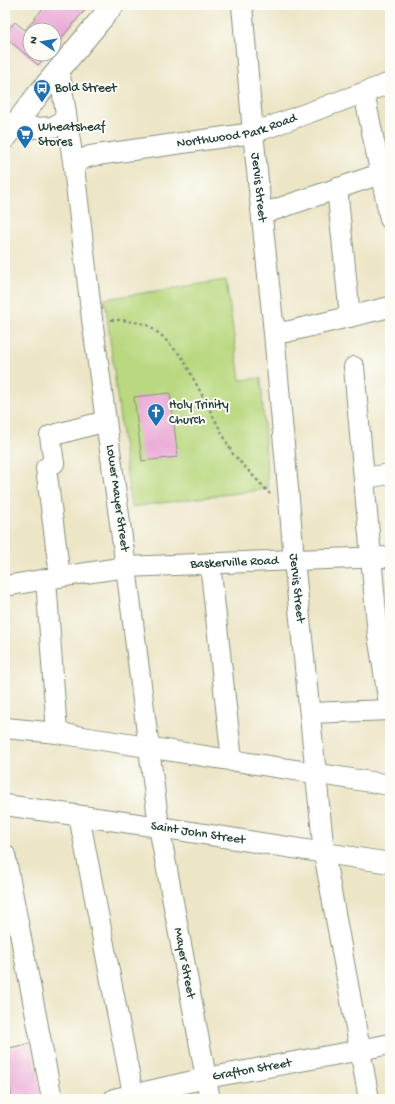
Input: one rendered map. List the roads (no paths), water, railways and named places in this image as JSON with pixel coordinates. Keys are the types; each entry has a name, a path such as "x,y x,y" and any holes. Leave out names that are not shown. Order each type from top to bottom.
{"main road":[{"path":"7,130 59,69 107,7"}],"street":[{"name":"Jervis Street","path":"242,5 253,133 275,326 276,358 294,560 324,853 369,1099"},
{"name":"Lower Mayer Street","path":"59,69 66,114 77,165 92,319 126,567 159,827"},
{"name":"Northwood Park Road","path":"77,165 90,156 253,133 390,83"},
{"path":"364,93 390,219"},
{"path":"7,130 54,128 63,120 66,114"},
{"path":"262,214 380,174"},
{"path":"337,188 350,317"},
{"path":"275,326 281,331 286,332 390,307"},
{"path":"310,713 390,710 384,635 381,557 364,478 354,367"},
{"path":"57,733 58,577 46,468 54,463 50,436 106,421"},
{"path":"364,478 390,474"},
{"name":"Baskerville Road","path":"5,586 126,567 381,557"},
{"path":"210,564 232,761"},
{"path":"5,728 57,733 390,786"},
{"name":"Saint John Street","path":"5,805 390,863"},
{"path":"79,816 134,1097"},
{"name":"Mayer Street","path":"159,827 210,1099"},
{"path":"5,855 52,1099"},
{"name":"Grafton Street","path":"114,1099 134,1097 206,1078 360,1051 390,1044"}],"place":[{"name":"Bold Street","path":"42,103"},
{"name":"Wheatsheaf Stores","path":"25,149"},
{"name":"Holy Trinity Church","path":"156,427"}]}
